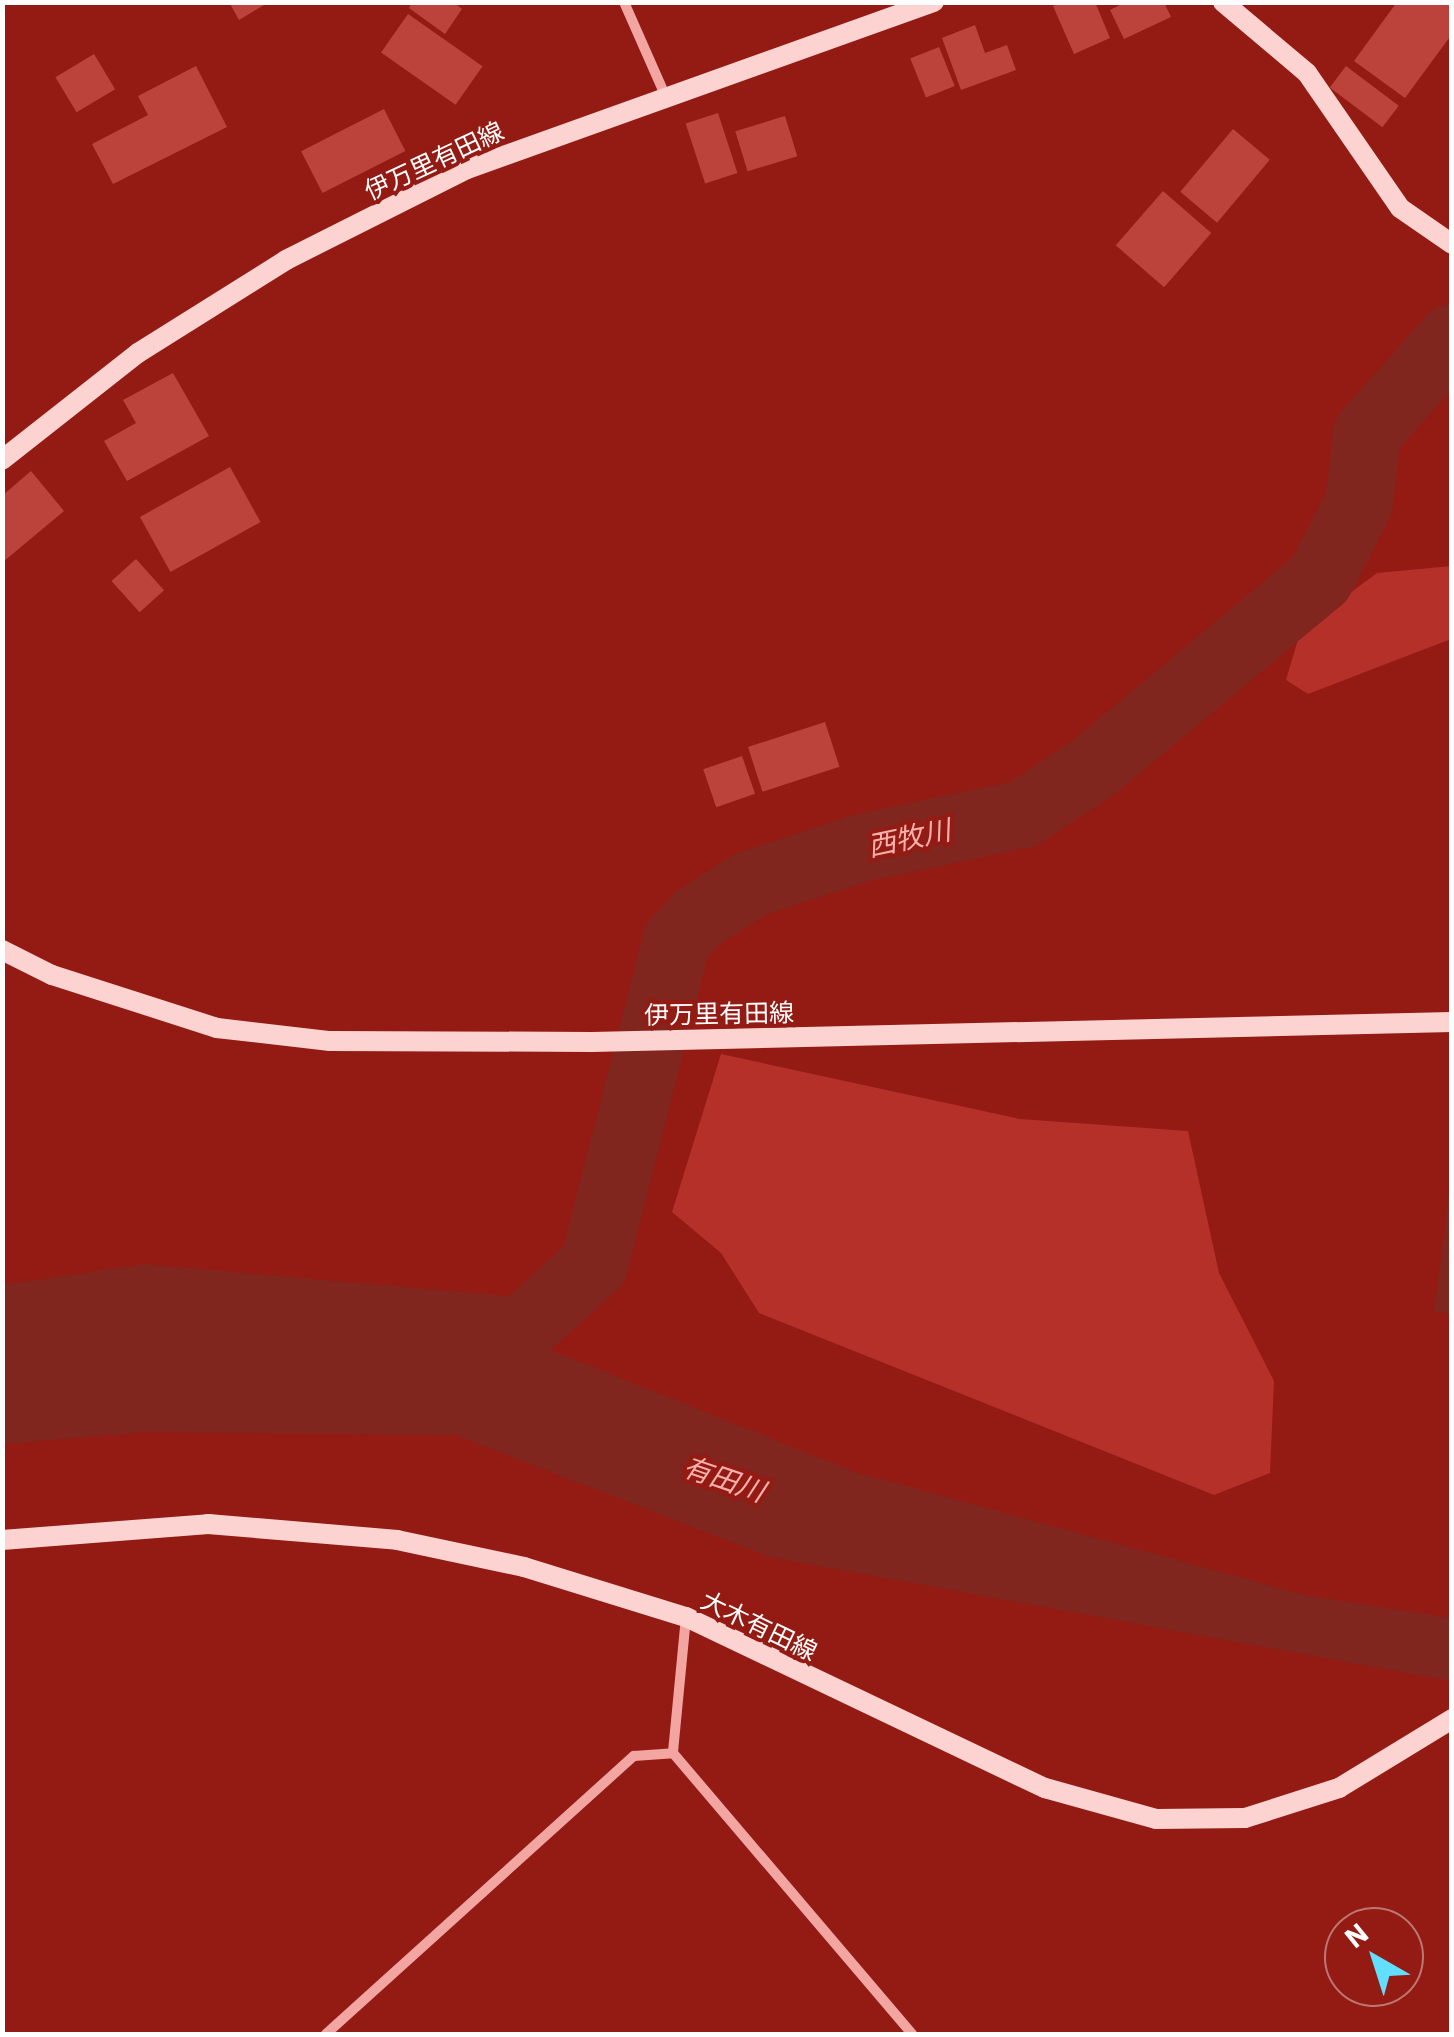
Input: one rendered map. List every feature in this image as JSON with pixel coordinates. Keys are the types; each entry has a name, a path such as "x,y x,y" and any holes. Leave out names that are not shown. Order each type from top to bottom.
{"main road":[{"name":"伊万里有田線","path":"2,460 138,354 286,260 467,169 934,2"},
{"path":"1223,2 1307,73 1400,208 1452,244"},
{"name":"伊万里有田線","path":"2,950 52,975 216,1028 330,1041 592,1042 1452,1022"},
{"name":"大木有田線","path":"2,1540 208,1524 397,1540 524,1568 686,1617 1045,1788 1156,1819 1245,1818 1339,1788 1436,1734 1452,1719"}],"street":[{"path":"624,2 665,96"},
{"path":"686,1617 673,1754 912,2034"},
{"path":"326,2034 634,1756 673,1754"}],"shaded area":[{"path":"1451,566 1451,639 1308,694 1286,680 1301,629 1377,573"},
{"path":"721,1054 1020,1119 1188,1131 1219,1273 1274,1381 1270,1473 1214,1495 759,1313 721,1253 672,1212"}],"water":[{"path":"1451,1176 1452,1314 1434,1312"},
{"name":"有田川","path":"144,1264 551,1300 548,1349 855,1472 1305,1595 1451,1618 1451,1681 770,1557 456,1435 145,1432 3,1444 3,1285"}],"building":[{"path":"229,2 269,2 239,20"},
{"path":"412,2 453,2 462,9 445,34 409,8"},
{"path":"1062,2 1095,2 1110,38 1074,54 1053,6"},
{"path":"1126,2 1164,2 1171,17 1124,39 1110,10"},
{"path":"1397,2 1452,2 1452,34 1405,98 1354,61"},
{"path":"408,14 483,66 456,105 381,53"},
{"path":"975,25 985,53 1007,45 1016,70 961,90 942,38"},
{"path":"939,47 955,86 926,98 910,59"},
{"path":"94,54 115,89 77,112 55,77"},
{"path":"196,66 227,127 113,184 92,144 148,115 138,96"},
{"path":"1346,66 1399,106 1382,127 1330,88"},
{"path":"384,109 405,151 322,193 301,151"},
{"path":"718,113 737,173 705,183 686,124"},
{"path":"785,116 797,156 748,171 735,131"},
{"path":"1233,129 1270,160 1217,223 1180,192"},
{"path":"1163,191 1211,233 1164,287 1116,245"},
{"path":"173,373 209,436 127,481 104,441 136,423 123,400"},
{"path":"230,467 261,522 170,572 140,517"},
{"path":"31,471 64,511 3,562 3,495"},
{"path":"136,559 164,590 140,612 111,581"},
{"path":"825,722 840,767 762,792 748,747"},
{"path":"742,756 755,794 716,807 703,769"}],"waterway":[{"name":"西牧川","path":"481,1367 594,1265 677,940 699,917 751,884 861,848 1023,814 1094,767 1320,579 1359,503 1367,434 1452,338"}]}
